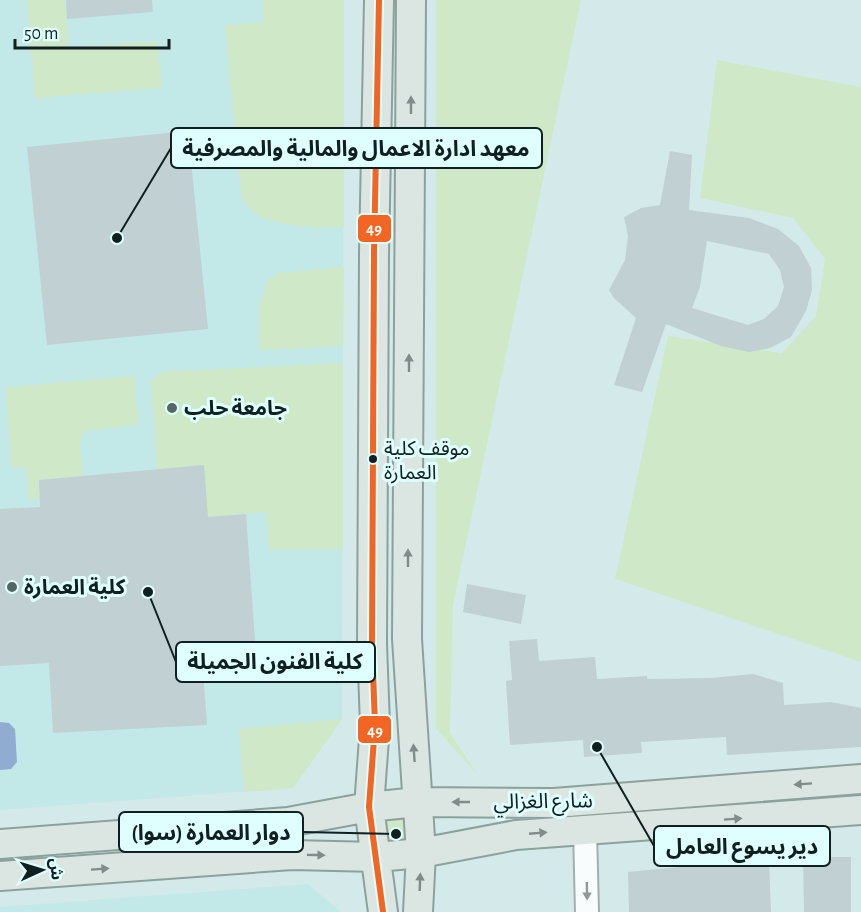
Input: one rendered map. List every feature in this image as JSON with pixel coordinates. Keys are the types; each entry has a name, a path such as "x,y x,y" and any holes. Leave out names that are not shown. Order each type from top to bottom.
{"main road":[{"path":"379,0 372,644 375,725 369,807 383,912"},
{"path":"411,0 407,639 421,853 418,912"},
{"name":"شارع الغزالي","path":"0,844 288,822 369,807 417,802 554,803 861,779"},
{"name":"شارع الغزالي","path":"0,876 292,855 377,857 421,853 516,835 861,810"}],"street":[{"path":"585,829 587,912"}],"shaded area":[{"name":"جامعة حلب","path":"0,0 344,0 342,719 293,788 0,810"},
{"path":"308,884 341,912 0,912 0,907"}],"green space":[{"path":"27,0 65,0 68,48 158,41 162,88 35,98"},
{"path":"263,0 344,0 344,227 295,226 269,220 251,210 241,194 225,25 263,22"},
{"path":"436,0 581,0 453,605 450,733 478,775 436,729"},
{"path":"717,60 861,87 861,662 615,579 668,336 782,353 816,316 825,259 793,218 700,198"},
{"path":"344,267 343,346 259,350 259,307 268,279 279,273"},
{"path":"343,363 343,549 269,550 266,512 208,517 157,469 151,380 162,372"},
{"path":"135,376 138,425 85,431 80,441 83,476 39,480 40,499 28,499 26,467 11,468 6,387"},
{"path":"342,719 293,788 244,792 239,729"},
{"path":"399,813 417,825 398,859 376,827 380,821"}],"water":[{"path":"0,722 9,723 15,729 17,762 11,769 0,770"}],"building":[{"path":"66,0 152,0 153,12 67,19"},
{"path":"188,131 208,329 47,345 27,147"},
{"path":"670,151 692,155 689,210 749,218 778,229 799,246 811,268 812,290 806,311 791,337 770,348 749,352 721,346 666,324 642,392 614,385 636,318 614,298 609,290 625,260 628,236 624,217 641,208 660,205","holes":["707,241 769,254 780,270 784,287 778,306 764,319 748,325 692,308 700,287"]},
{"path":"204,465 208,517 246,514 257,668 203,671 207,725 53,733 49,663 0,666 0,509 40,507 39,480"},
{"path":"467,584 526,595 521,624 463,612"},
{"path":"537,639 539,661 595,657 597,679 647,676 647,679 711,678 753,674 783,683 784,705 831,702 861,708 861,747 727,755 726,737 641,742 642,753 584,757 583,740 510,745 506,681 512,680 509,641"},
{"path":"803,857 851,857 851,912 804,912"},
{"path":"769,861 771,912 629,912 628,872 719,863"}],"transit line":[{"name":"49","path":"379,0 374,253 372,644 375,725 369,807 383,912"}],"place":[{"name":"معهد ادارة الاعمال والمالية والمصرفية","path":"117,238"},
{"name":"جامعة حلب","path":"172,408"},
{"name":"موقف كلية العمارة","path":"373,459"},
{"name":"كلية العمارة","path":"12,587"},
{"name":"كلية الفنون الجميلة","path":"148,592"},
{"name":"دير يسوع العامل","path":"597,747"},
{"name":"دوار العمارة (سوا)","path":"396,834"}]}
